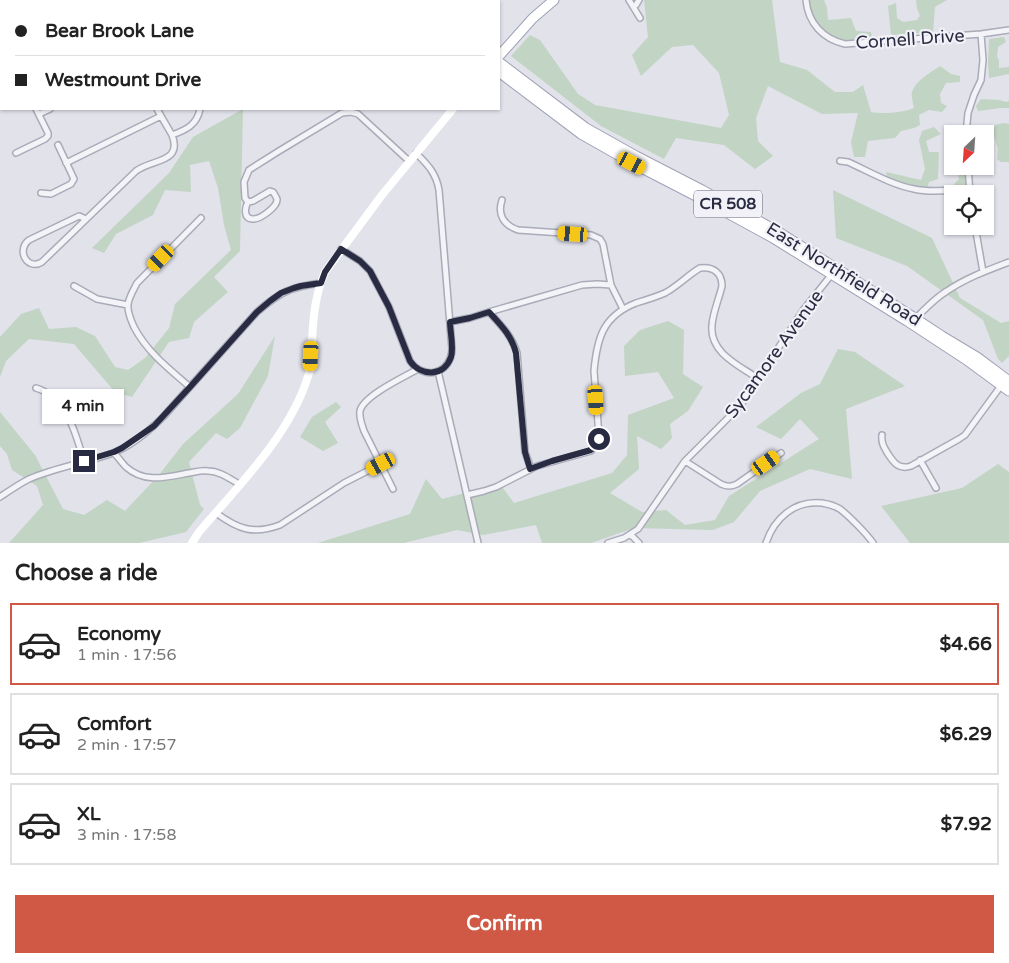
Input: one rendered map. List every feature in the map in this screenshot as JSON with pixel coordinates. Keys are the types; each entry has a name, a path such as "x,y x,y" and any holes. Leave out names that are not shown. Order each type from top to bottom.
{"main road":[{"path":"500,55 533,18 554,0"},
{"name":"East Northfield Road","path":"500,63 586,128 596,138"},
{"name":"East Northfield Road","path":"500,73 581,134 596,138 775,235 913,321 977,357 1007,384"},
{"path":"192,543 274,442 290,418 305,386 310,370 314,315 325,272 382,195 452,110"}],"street":[{"path":"629,0 640,18"},
{"path":"633,6 639,0"},
{"name":"Cornell Drive","path":"806,0 809,16 817,28 828,37 841,43 850,44 981,34 1009,30"},
{"path":"967,125 968,113 981,80 983,60 981,34"},
{"path":"86,219 79,216 28,240 23,248 25,257 31,264 39,264 86,219 136,171 141,167 167,158 173,152 175,143 158,110"},
{"path":"195,110 197,118"},
{"path":"172,135 188,128 194,123 200,110"},
{"path":"16,154 48,136 38,112"},
{"path":"248,202 245,198 244,182 249,170 342,113 351,112 358,114 409,161"},
{"path":"66,162 161,116"},
{"path":"41,193 51,194 73,183 74,179 58,145"},
{"path":"341,249 360,261 370,271 389,307 410,361 418,369 429,373 442,369 449,362 452,354 438,181 430,167 416,153"},
{"path":"840,161 848,162 900,185 925,191 944,191"},
{"path":"270,190 277,199 272,209 252,219 245,212 248,202 253,201 270,190"},
{"path":"502,200 500,207 503,220 512,228 591,235 600,239 604,244 611,285 623,309"},
{"path":"190,387 148,349 138,335 130,318 128,305 137,283 201,218"},
{"path":"977,235 983,272"},
{"path":"913,321 945,292 983,272 1009,262"},
{"path":"466,495 496,487 530,469 552,461 586,453 596,446 599,436 594,371 597,350 604,329 615,314 666,292 700,268 707,267 713,269 718,273 722,283 712,327 714,341 724,355 759,379"},
{"name":"Sycamore Avenue","path":"631,535 638,529 686,461 740,406 804,309 834,271"},
{"path":"0,497 44,473 114,452 131,442 154,426 257,312 270,301 281,293 294,288 321,283"},
{"path":"450,322 470,318 582,285 611,285"},
{"path":"74,286 97,299 128,305"},
{"path":"489,312 509,335 515,348 519,367 525,452 530,469"},
{"path":"393,489 364,431 360,411 363,405 377,393 418,369"},
{"path":"438,371 478,543"},
{"path":"882,435 882,444 894,463 907,467 965,435 1007,384"},
{"path":"36,388 46,391 55,398 66,412 75,432 84,461"},
{"path":"114,452 127,468 143,477 161,477 208,470 222,474 240,484"},
{"path":"686,461 720,484 732,486 781,453"},
{"path":"920,460 936,488"},
{"path":"216,513 244,529 270,529 280,525 344,483 381,464"},
{"path":"766,543 775,523 786,512 800,505 815,502 840,509 873,543"},
{"path":"608,543 631,535 639,543"}],"green space":[{"path":"644,0 772,0 780,62 807,70 835,92 853,92 863,85 871,112 893,113 914,108 912,92 914,88 924,77 940,66 951,74 960,76 960,82 946,83 940,94 941,103 947,106 942,112 929,110 919,115 920,125 901,131 895,138 868,141 865,157 854,157 851,142 858,113 822,114 768,86 756,118 758,141 773,156 755,169 724,145 676,138 664,159 601,126 511,56 530,35 540,40 578,94 595,105 721,128 729,115 719,73 693,45 672,47 641,76 632,55 648,37"},
{"path":"808,0 824,0 828,20 851,18 856,31 871,32 872,38 849,41 833,38 826,34 812,15"},
{"path":"916,0 947,0 935,7 933,32 891,35 888,6 896,3 897,18 903,22 917,20 920,16"},
{"path":"1004,37 1006,42 998,47 997,56 999,68 1009,67 1009,74 989,78 989,39"},
{"path":"981,99 1009,101 1009,108 978,111 976,106"},
{"path":"243,110 240,251 214,277 228,292 194,322 189,338 169,342 132,397 115,392 74,344 29,339 6,361 0,377 0,337 21,314 39,308 49,329 76,327 95,336 115,367 128,370 145,358 169,328 175,304 231,250 224,225 218,188 209,161 190,165 191,192 165,190 153,215 116,234 104,253 92,248 169,173 193,137"},
{"path":"1009,124 1009,162 1001,162 997,159 998,149 994,136 995,125"},
{"path":"934,127 941,134 926,141 929,152 939,152 938,179 929,182 928,186 919,188 887,177 886,172 921,180 925,169 919,140 922,131"},
{"path":"958,175 966,175 967,185 954,185 959,179"},
{"path":"833,190 932,238 960,298 1001,323 1009,321 1009,356 1002,363 998,359 983,320 907,266 836,238"},
{"path":"668,321 684,330 683,374 703,387 688,411 670,424 672,438 661,449 637,436 639,469 610,493 642,512 666,510 685,525 715,520 729,496 819,439 800,419 781,439 756,427 801,393 820,384 838,349 855,352 905,386 846,409 852,479 810,469 760,491 734,522 713,530 634,528 591,543 542,543 536,525 483,535 457,530 404,543 318,543 410,514 426,479 442,499 500,484 514,503 612,473 627,455 628,415 674,398 658,372 625,376 624,346 640,330"},
{"path":"275,336 268,376 240,428 227,439 216,433 189,462 200,505 204,509 186,532 139,543 9,543 43,505 37,486 12,470 7,454 0,446 0,412 35,455 63,509 84,515 107,500 125,511 159,475 183,444 238,394"},
{"path":"336,402 341,407 325,422 338,443 323,451 300,437 312,417"},
{"path":"998,464 1009,472 1009,543 910,543 881,506 962,488"}],"route":[{"path":"84,461 122,448 154,426 257,312 281,293 301,286 321,283 325,272 341,249 360,261 370,271 389,307 410,361 420,370 429,373 438,371 449,362 452,354 450,322 480,316 489,312 503,327 514,343 519,367 525,452 530,469 552,461 586,453 596,446 599,439"}]}
